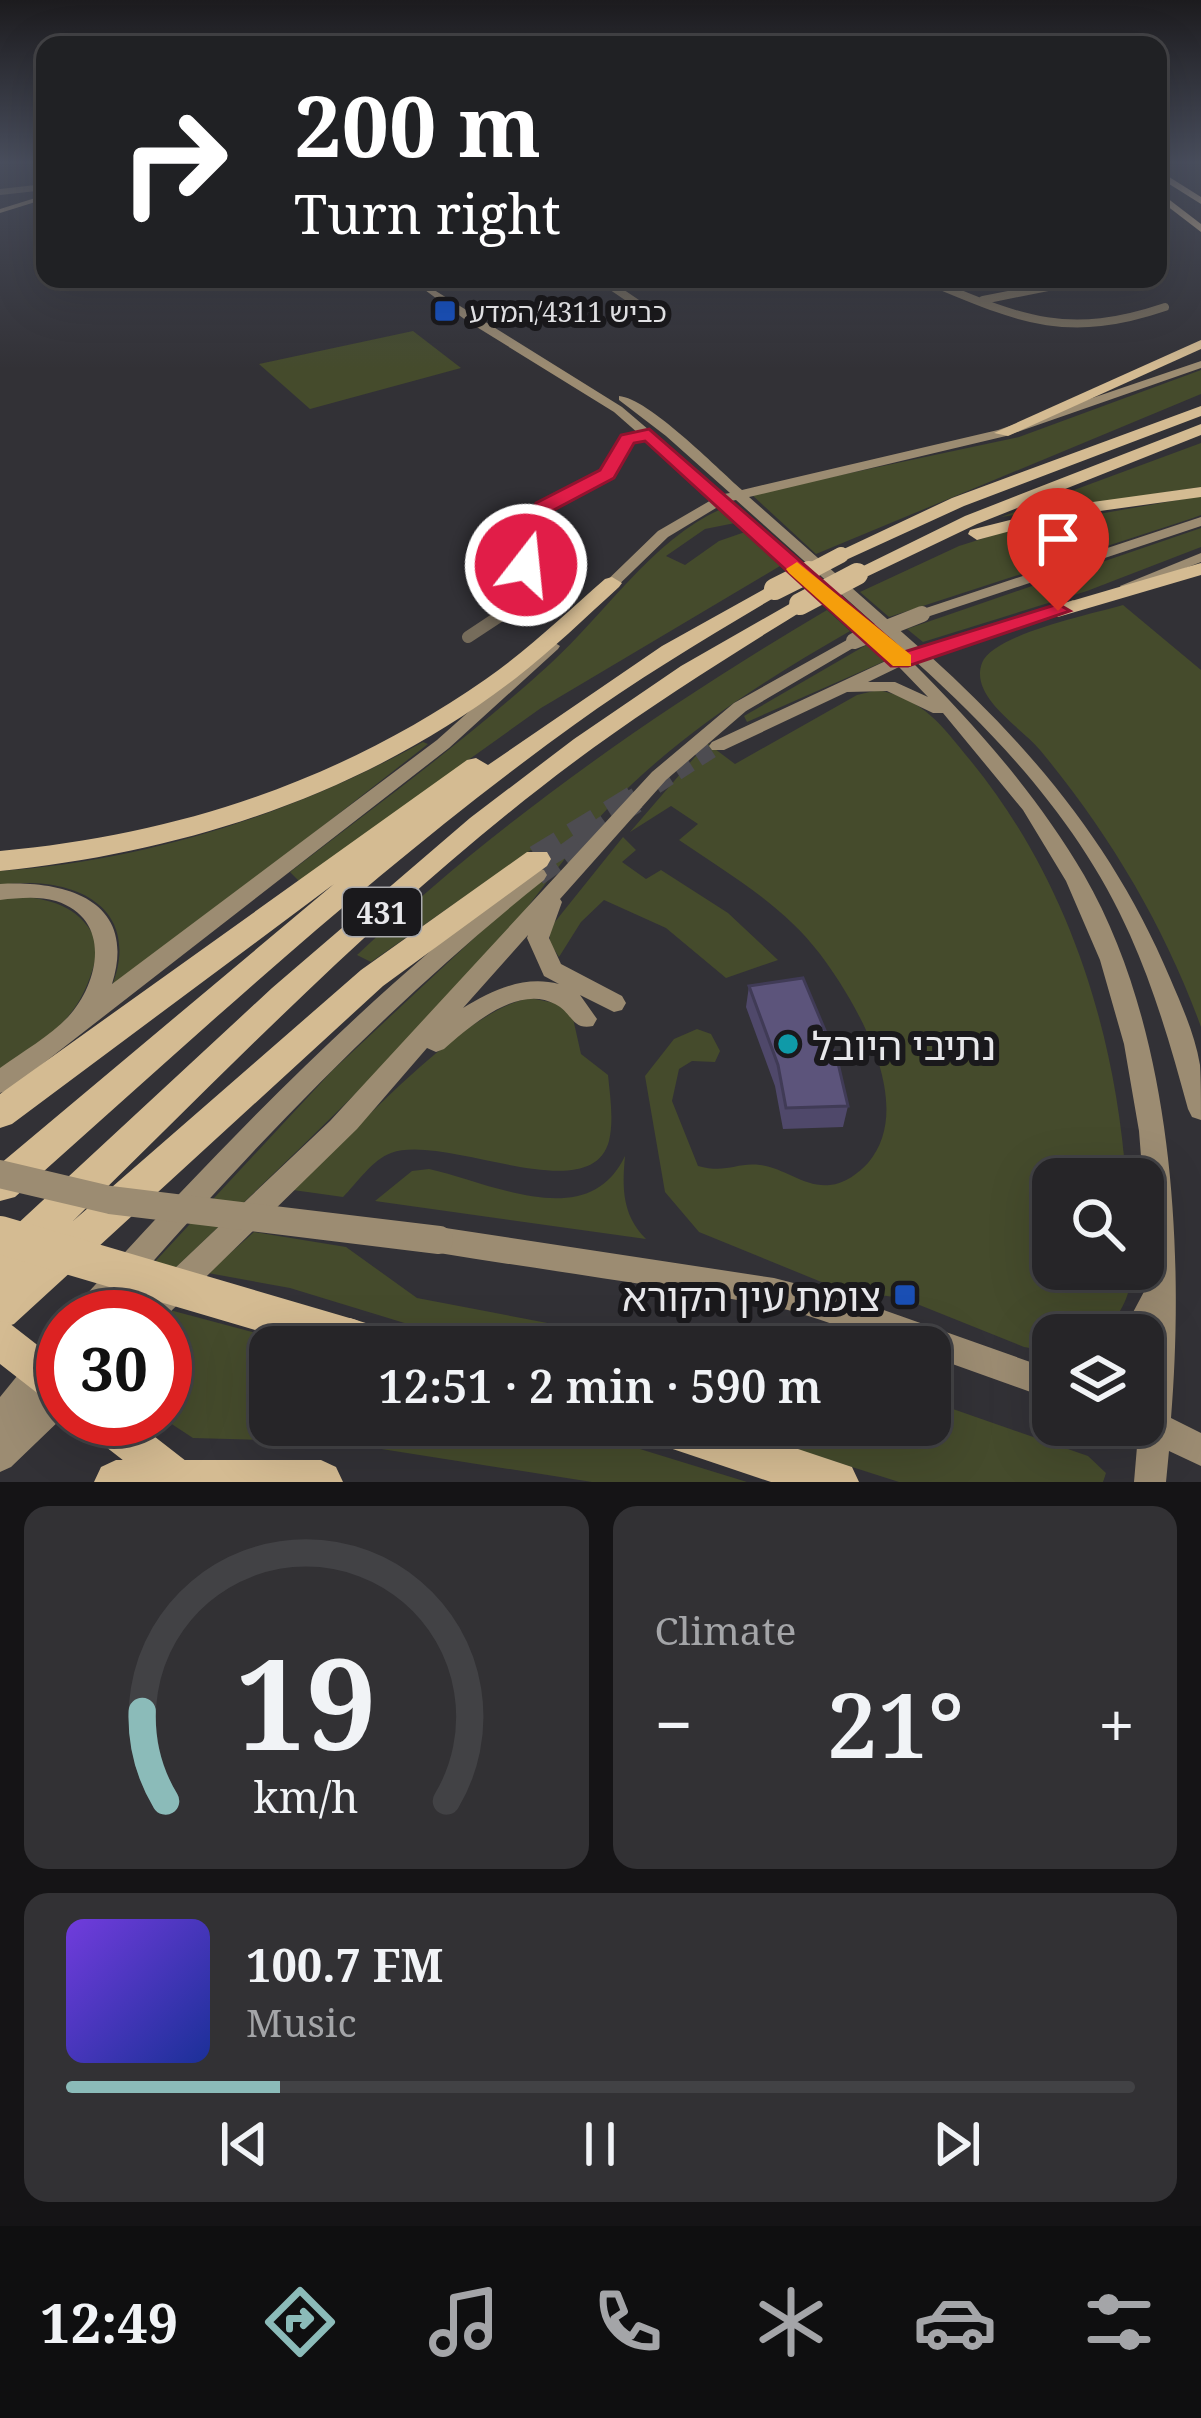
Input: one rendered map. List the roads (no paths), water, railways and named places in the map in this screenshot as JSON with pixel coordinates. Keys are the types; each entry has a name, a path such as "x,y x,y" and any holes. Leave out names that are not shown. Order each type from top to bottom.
{"highway":[{"path":"1002,433 1201,344"},
{"path":"988,491 1201,398"},
{"name":"431","path":"0,1266 244,1036 529,782 795,597 841,556 988,491 1201,411"},
{"name":"431","path":"0,1187 472,788 537,739 715,623 860,576 971,520 1201,432"},
{"path":"860,576 1006,524 1201,492"},
{"path":"1058,611 1201,569"},
{"path":"0,861 167,834 338,774 472,700 612,583"},
{"path":"0,1113 477,765 715,623"},
{"path":"0,1310 372,978 537,867"},
{"path":"0,1235 311,1326"},
{"path":"0,1340 36,1370"},
{"path":"136,1446 182,1482"},
{"path":"726,1446 837,1482"},
{"path":"116,1482 320,1482"}],"main road":[{"path":"435,288 496,338 600,397 684,467 730,496"},
{"path":"438,288 633,405 703,464 730,496 1068,808 1126,899 1177,1023 1201,1108"},
{"path":"454,288 454,298"},
{"path":"674,526 730,496 1002,433 1201,364"},
{"path":"703,464 748,479 842,470"},
{"path":"0,1082 482,712 701,497 684,467"},
{"path":"340,1128 585,855 713,727 854,641 1201,521"},
{"path":"718,746 791,708 909,658 1058,611 1201,557"},
{"path":"988,634 964,646 951,666 974,720 1048,834 1106,948 1143,1082 1150,1158"},
{"path":"791,708 849,689 883,685 974,720"},
{"path":"585,855 555,896 538,938 552,970 614,1003"},
{"path":"109,1290 190,1200 361,1026 537,867"},
{"path":"0,892 21,888 70,898 106,929 107,975 85,1013 56,1043"},
{"path":"172,1290 456,1024 499,997 526,990 554,994 578,1007 585,1019"},
{"path":"0,1174 110,1200 439,1240 773,1292 1032,1375"},
{"path":"0,1421 36,1377"},
{"path":"0,1456 36,1419"},
{"path":"1164,1430 1201,1450"},
{"path":"1150,1446 1150,1482"}],"street":[{"path":"614,288 657,317"},
{"path":"947,288 1039,325 1096,329 1165,307"},
{"path":"980,301 1044,288"},
{"path":"468,637 515,606 543,508 607,474 627,439 649,434"}],"tunnel":[{"path":"656,786 718,746"},
{"path":"632,801 637,798"},
{"path":"632,801 635,799"},
{"path":"537,859 632,801"},
{"path":"537,875 611,822"}],"place":[{"name":"כביש 4311/המדע","path":"445,311"},
{"name":"נתיבי היובל","path":"788,1044"},
{"name":"צומת עין הקורא","path":"905,1295"}]}
